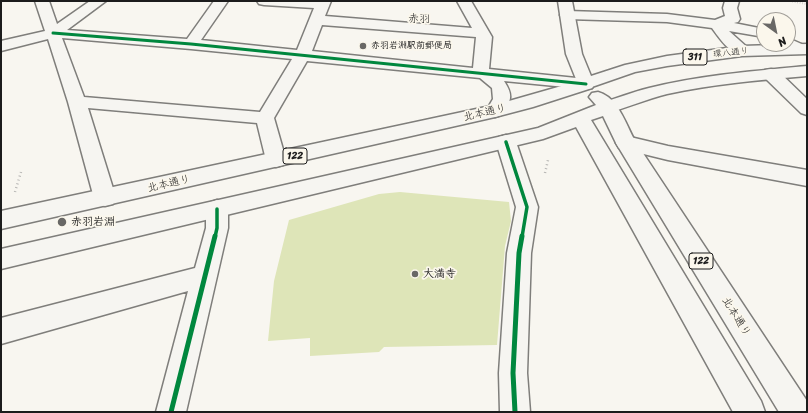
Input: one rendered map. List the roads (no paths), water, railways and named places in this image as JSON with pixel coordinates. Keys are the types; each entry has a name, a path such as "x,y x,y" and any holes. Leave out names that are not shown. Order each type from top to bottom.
{"main road":[{"path":"42,1 77,102 105,198"},
{"path":"53,33 99,1"},
{"path":"191,44 221,1"},
{"path":"264,1 323,2 302,56 265,118 276,160"},
{"path":"459,1 464,1 484,37 481,72"},
{"path":"718,25 722,21 733,19 730,8 732,1"},
{"path":"750,412 580,117 586,84 574,54 566,8 608,18 668,18 756,32"},
{"path":"316,20 482,33"},
{"path":"718,25 725,36 742,51"},
{"path":"1,46 53,33 191,44 302,56 481,72 586,84"},
{"name":"環八通り","path":"586,84 638,67 667,61 742,51 799,47"},
{"path":"481,72 492,78 500,86 502,98 495,111"},
{"path":"1,259 543,133 580,117 648,94 731,78 807,72"},
{"path":"771,74 807,109"},
{"name":"北本通り","path":"1,220 495,111 527,103 586,84 608,107 626,143 796,412"},
{"path":"77,102 265,118"},
{"path":"506,142 527,206 519,253 513,373 515,412"},
{"path":"626,143 668,153 807,178"},
{"path":"171,412 217,228 217,209"},
{"path":"1,331 204,276"}],"place":[{"name":"赤羽岩淵駅前郵便局","path":"363,46"},
{"name":"赤羽岩淵","path":"62,222"},
{"name":"大満寺","path":"415,274"}],"district":[{"name":"赤羽","path":"419,19"}]}
